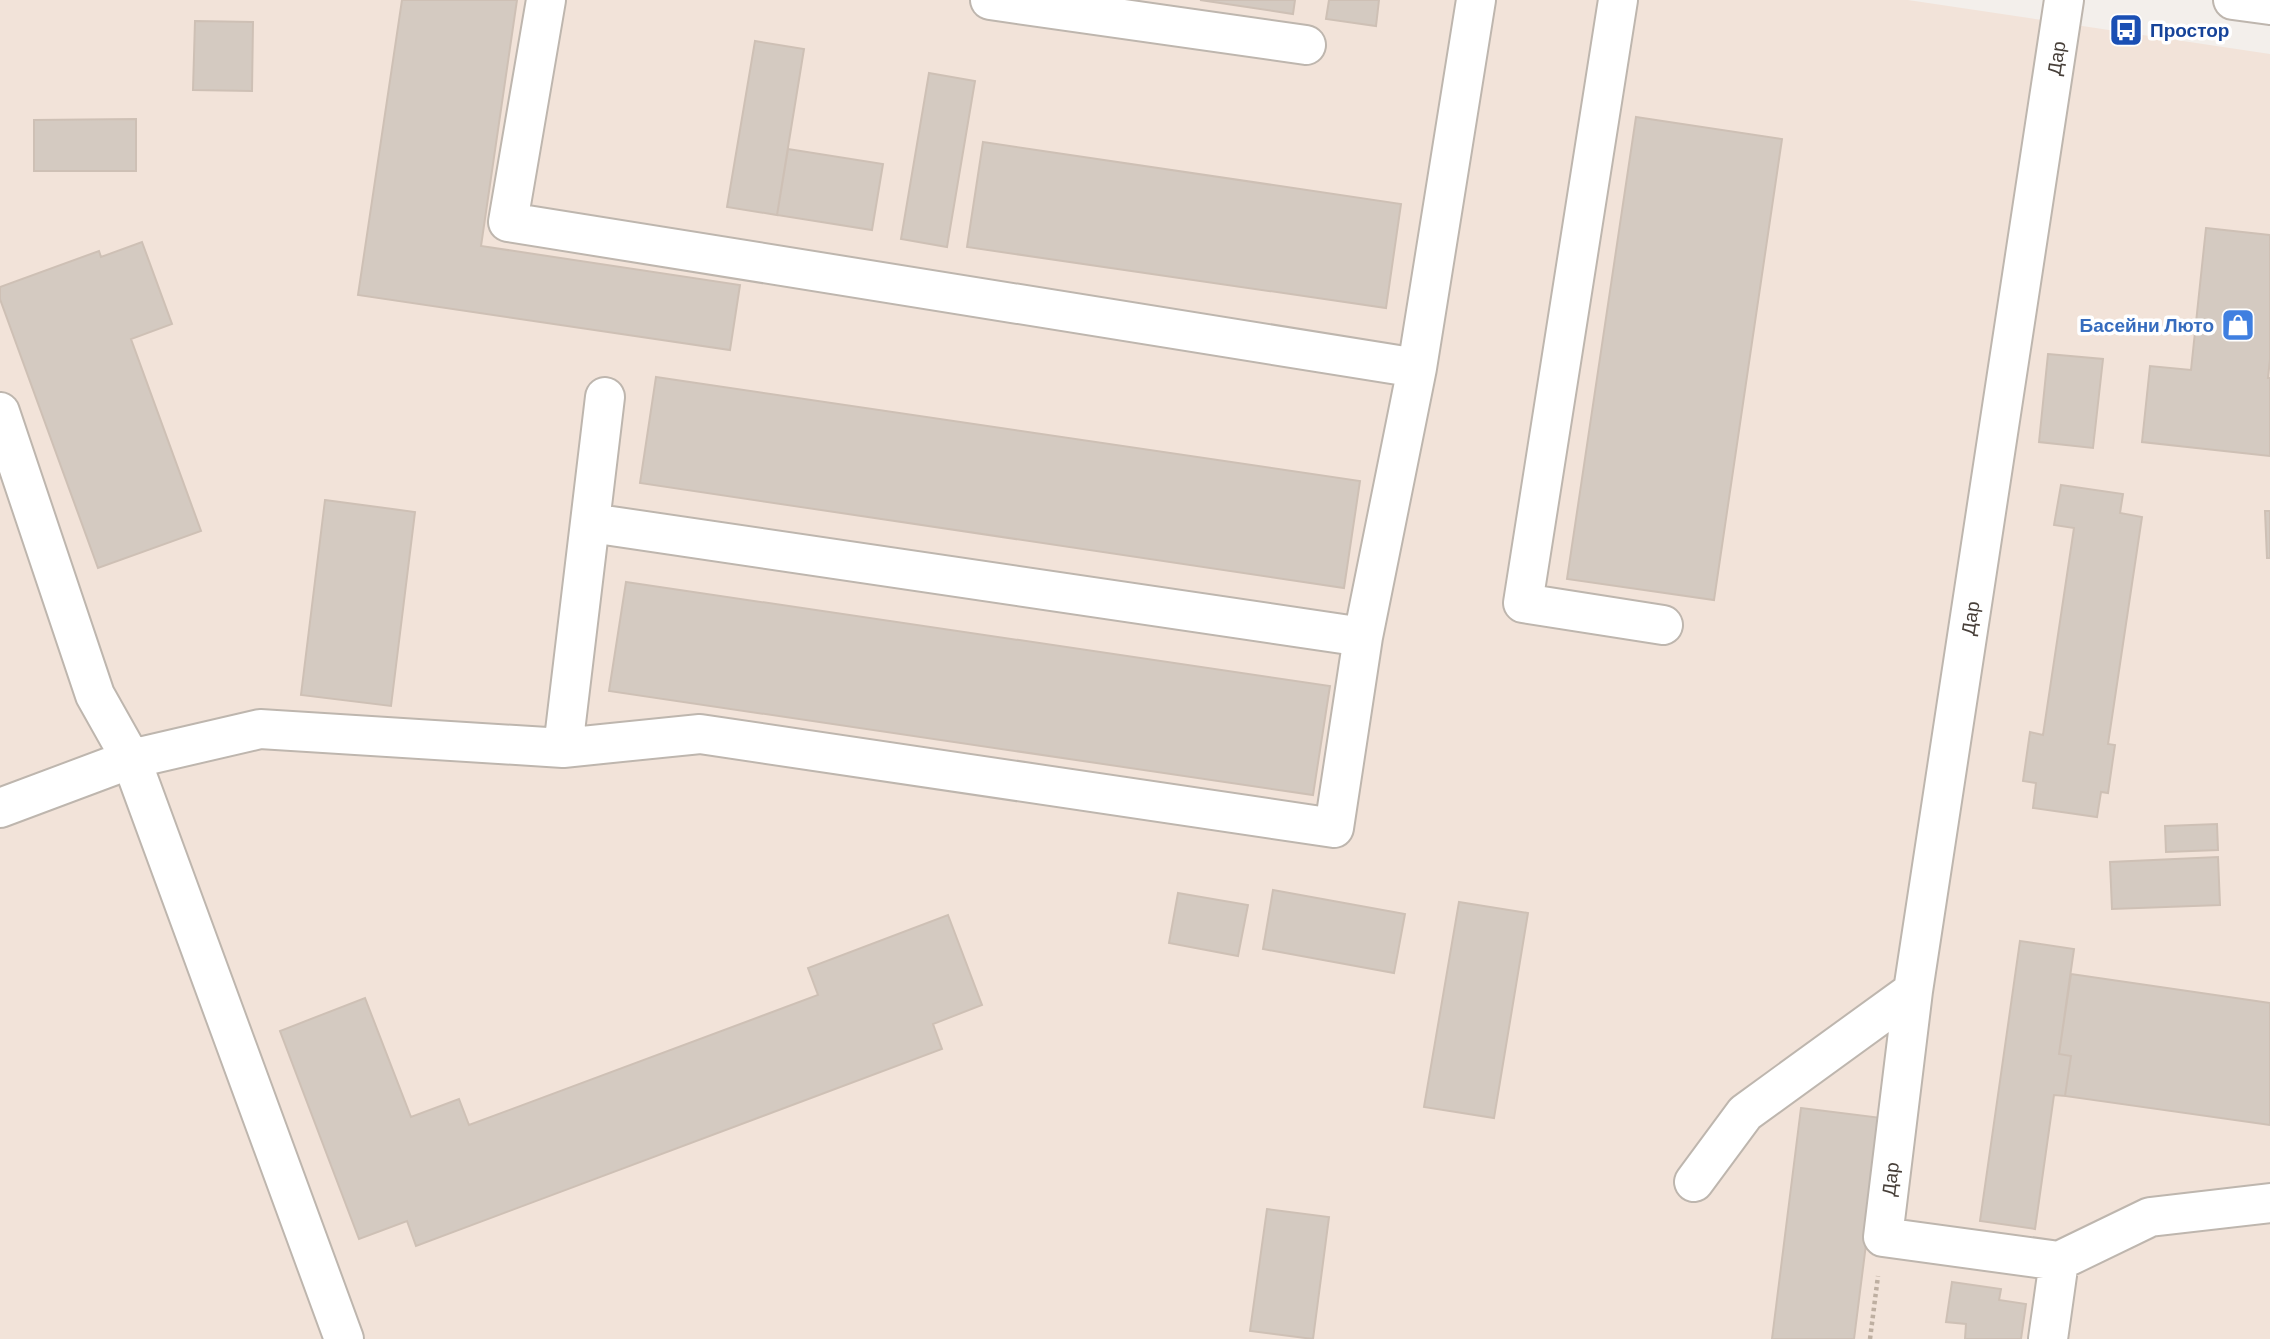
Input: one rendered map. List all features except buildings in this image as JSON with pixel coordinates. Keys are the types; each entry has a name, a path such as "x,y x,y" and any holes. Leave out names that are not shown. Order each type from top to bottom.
{"street":[{"path":"546,0 508,222 1417,368"},
{"path":"990,0 1306,45"},
{"path":"0,808 131,759 260,729 563,748 701,734 1334,828 1363,637 1417,368 1476,0"},
{"path":"1618,0 1523,603 1663,625"},
{"name":"Дар","path":"1883,1237 1913,991 2064,0"},
{"path":"2233,0 2270,5"},
{"path":"563,748 606,397"},
{"path":"0,412 95,695 131,759 344,1339"},
{"path":"591,523 1363,637"},
{"path":"1694,1182 1745,1113 1913,991"},
{"path":"1883,1237 2059,1261 2150,1217 2270,1203"},
{"path":"2048,1339 2059,1261"}],"path":[{"path":"1870,1339 1883,1237"}],"shaded area":[{"path":"0,0 1908,0 2270,54 2270,1339 0,1339"}],"place":[{"name":"Простор","path":"2126,30"},
{"name":"Басейни Люто","path":"2238,325"}]}
